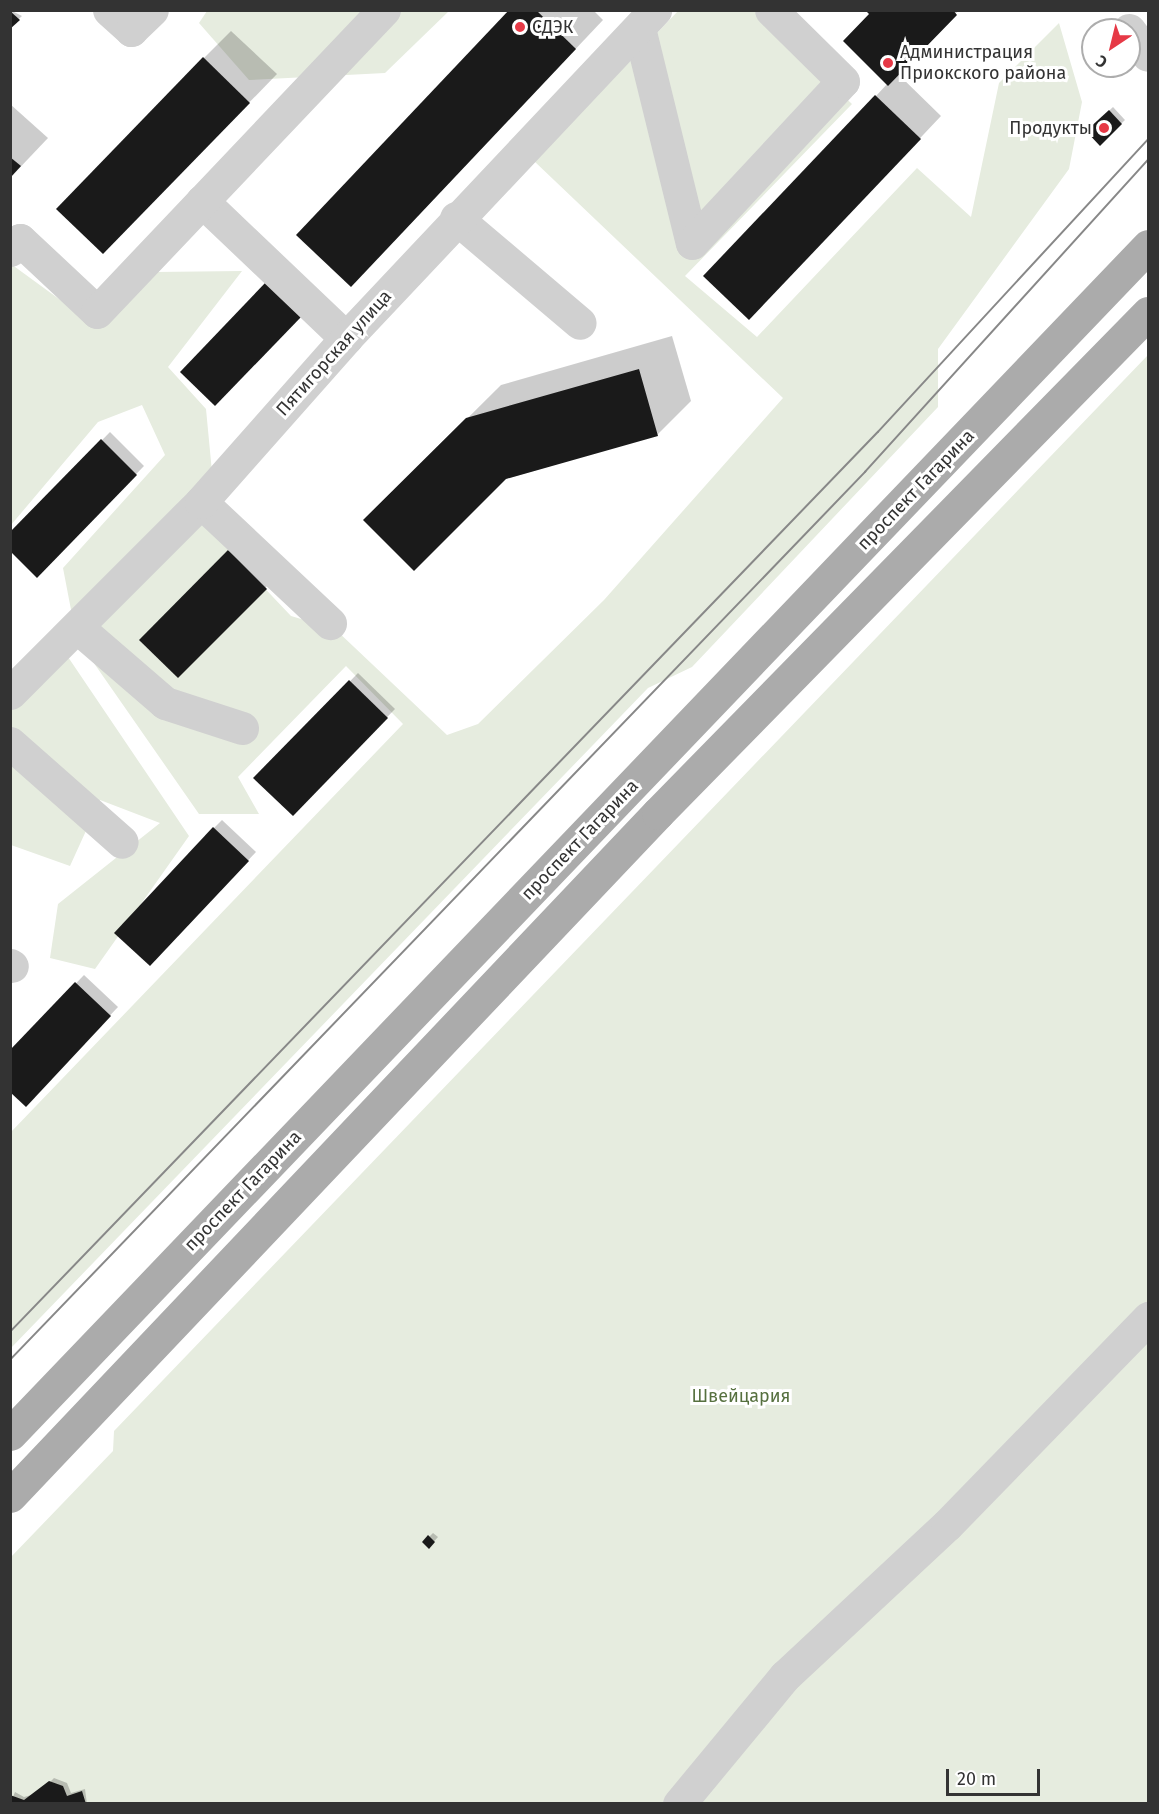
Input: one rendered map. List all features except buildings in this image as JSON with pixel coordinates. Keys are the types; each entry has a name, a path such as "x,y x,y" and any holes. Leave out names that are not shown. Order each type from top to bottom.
{"main road":[{"name":"проспект Гагарина","path":"10,1434 1149,246"},
{"name":"проспект Гагарина","path":"10,1496 658,813 1149,313"}],"street":[{"path":"109,10 131,30 152,10"},
{"path":"10,250 20,240 97,312 384,10"},
{"path":"647,19 692,243 843,81 771,10"},
{"name":"Пятигорская улица","path":"10,693 201,502 456,218 647,19"},
{"path":"202,201 346,338"},
{"path":"456,218 580,323"},
{"path":"201,502 330,623"},
{"path":"77,627 165,703 242,728"},
{"path":"10,743 122,842"},
{"path":"679,1803 785,1676 947,1525 1149,1318"}],"green space":[{"path":"207,11 449,11 385,73 249,80 199,23"},
{"path":"678,11 754,11 852,104 685,276 757,337 917,168 971,217 999,83 1059,23 1082,102 1069,169 938,349 938,407 692,667 648,688 11,1348 11,1132 403,724 346,666 238,777 259,814 199,814 82,646 200,520 291,616 335,629 447,735 478,724 604,600 783,398 534,161"},
{"path":"11,264 96,326 155,272 242,271 168,367 206,409 212,472 72,615 63,568 165,455 142,405 98,422 11,525"},
{"name":"Швейцария","path":"1148,355 1148,1803 11,1803 10,1558 113,1451 114,1431"},
{"path":"66,654 189,836 95,969 50,958 58,904 160,823 100,800 70,866 11,845 10,709"}],"tram line":[{"path":"10,1332 878,432 1148,139"},
{"path":"10,1360 865,472 1148,160"}],"place":[{"name":"СДЭК","path":"520,27"},
{"name":"Администрация Приокского района","path":"888,63"},
{"name":"Продукты","path":"1104,128"}]}
